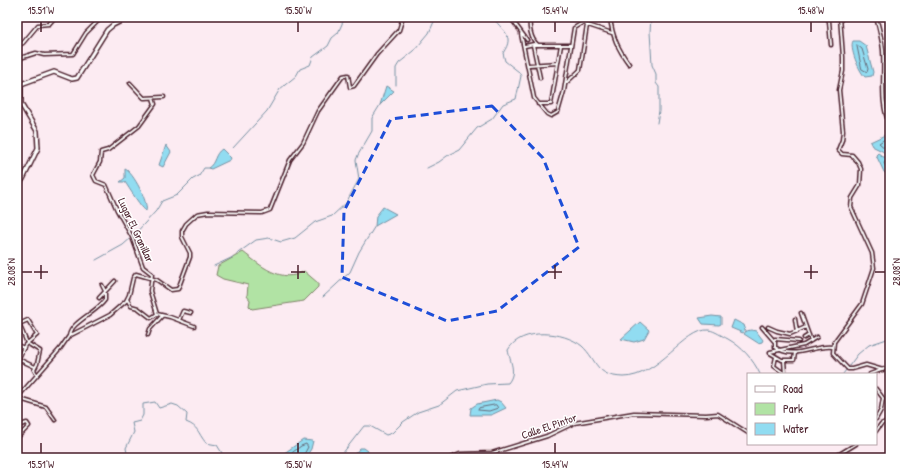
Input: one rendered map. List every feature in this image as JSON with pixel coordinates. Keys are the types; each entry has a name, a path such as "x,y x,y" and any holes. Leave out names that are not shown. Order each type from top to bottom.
{"main road":[{"path":"17,186 23,179 38,148 37,131 21,104 21,84 54,72 72,79 77,78 107,30 113,25 129,17"}],"street":[{"path":"17,46 23,43 38,26 49,24 55,17"},
{"path":"17,59 36,53 44,55 73,54 86,33 102,17"},
{"path":"70,336 110,315 127,299 134,275 138,274 152,278 171,290 176,290 180,287 190,257 182,237 182,231 186,224 197,214 208,212 262,213 270,210 278,195 288,164 303,142 318,111 344,76 348,74 350,87 354,86 380,51 399,30 403,17"},
{"path":"510,17 521,34 527,40 534,41"},
{"path":"530,17 531,34 534,41 539,46"},
{"path":"610,17 612,33 616,44 629,64"},
{"path":"826,17 829,21 831,45"},
{"path":"840,17 843,71 839,90 843,131 838,150 842,154 852,155 858,162 861,169 860,185 852,198 851,207 872,253 874,268 862,304 838,336 833,347 835,356 848,369 866,365 883,370"},
{"path":"876,17 883,50 882,102 884,113 890,126"},
{"path":"521,34 534,98 547,114 554,116 560,107 566,83 574,28 579,24 587,25 612,33"},
{"path":"566,83 580,70 587,25"},
{"path":"524,45 527,40 531,38 531,34"},
{"path":"534,41 536,63 540,78"},
{"path":"524,45 571,45"},
{"path":"538,104 551,104 561,45"},
{"path":"528,65 558,62"},
{"path":"130,83 143,97 164,97"},
{"name":"Lugar El Granillar","path":"152,278 150,272 143,267 133,239 117,210 106,185 94,179 94,171 100,162 101,152 108,150 141,124 155,104 153,98"},
{"path":"152,278 150,291 157,314"},
{"path":"99,298 115,281"},
{"path":"56,420 46,407 17,398 60,349 70,336 74,326 88,317 102,304 105,291 102,285"},
{"path":"127,299 131,306 138,308 151,318 157,314"},
{"path":"179,320 183,311 191,313"},
{"path":"801,313 811,341"},
{"path":"157,314 194,326"},
{"path":"148,335 150,329 162,316"},
{"path":"17,318 27,343 40,351 34,371 37,375"},
{"path":"795,319 797,332"},
{"path":"19,324 28,320 37,335 27,343 17,360 35,367"},
{"path":"768,327 785,334 793,334 806,327"},
{"path":"762,328 774,342 776,347 781,350 795,353 833,347"},
{"path":"804,338 809,335"},
{"path":"795,353 794,360 784,360 776,357 770,352 804,345 817,337"},
{"path":"775,339 799,341"},
{"path":"17,345 24,348"},
{"path":"776,357 774,366 784,373"},
{"path":"784,360 785,373"},
{"path":"873,373 890,367"},
{"path":"877,390 883,398 881,410 877,417"},
{"name":"Calle El Pintor","path":"450,458 460,454 492,453 547,436 574,423 634,413 718,414 747,432"},
{"path":"877,430 881,424 890,420"},
{"path":"17,426 27,423 30,426 17,438"},
{"path":"833,458 854,445"},
{"path":"468,458 471,454"}],"highlighted area":[{"path":"492,106 543,158 579,247 497,311 447,321 342,277 344,211 391,119"}],"green space":[{"path":"243,252 272,272 280,275 296,275 304,271 318,283 318,287 304,301 252,309 249,306 250,300 247,296 248,285 223,279 216,275 218,266"}],"water":[{"path":"853,41 859,41 866,46 873,72 872,76 865,77 860,70 853,54"},
{"path":"386,86 394,91 380,105"},
{"path":"885,135 890,138 890,170 887,175 876,155 878,153 885,158 884,152 872,146 870,142"},
{"path":"166,145 171,152 163,167 159,165"},
{"path":"222,149 231,158 230,160 211,169 208,168 211,166 219,151"},
{"path":"125,169 140,188 145,201 146,211 125,182 120,182 125,178"},
{"path":"383,207 396,214 375,226 376,216"},
{"path":"712,316 721,317 721,324 703,324 699,318"},
{"path":"734,320 744,325 745,328 743,333 731,328"},
{"path":"640,322 649,330 644,339 634,342 621,339"},
{"path":"746,331 756,331 763,340 762,342 758,343 744,334"},
{"path":"497,400 506,408 491,415 470,415 471,408 477,404"},
{"path":"303,440 313,441 311,449 305,458 280,458 280,456"},
{"path":"360,448 364,448 368,451 365,458 351,458"}],"waterway":[{"path":"233,148 267,111 280,89 296,76 300,69 310,65 313,57 328,46 332,38 338,33 345,17"},
{"path":"396,85 396,68 399,63 414,51 429,33 436,17"},
{"path":"427,168 459,150 477,128 492,119 503,104 516,99 521,76 519,72 505,61 503,53 507,47 508,37 493,17"},
{"path":"651,17 650,32 652,65 656,74 656,83 659,87 659,111 657,123"},
{"path":"214,266 231,258 256,240 269,238 281,242 295,238 315,222 332,216 346,203 359,179 356,160 372,131 372,118 380,105"},
{"path":"96,260 123,245 156,211 162,201 177,195 193,179 199,176 204,168 208,168"},
{"path":"323,297 350,272 359,252 375,226"},
{"path":"339,458 364,426 370,426 386,435 392,433 403,422 418,412 439,405 457,391 487,384 508,383 512,375 512,367 508,350 514,343 532,335 554,335 565,337 574,341 582,346 602,371 607,374 623,377 636,375 648,369 660,362 690,336 700,331 709,330 714,331 738,346 747,354 759,373"},
{"path":"844,373 858,354 869,345 890,338"},
{"path":"128,458 126,448 134,432 132,423 140,421 143,415 143,404 155,402 159,408 172,404 178,406 187,414 186,422 196,428 206,443 217,445 225,458"},
{"path":"667,458 685,453 699,455 703,458"}]}
